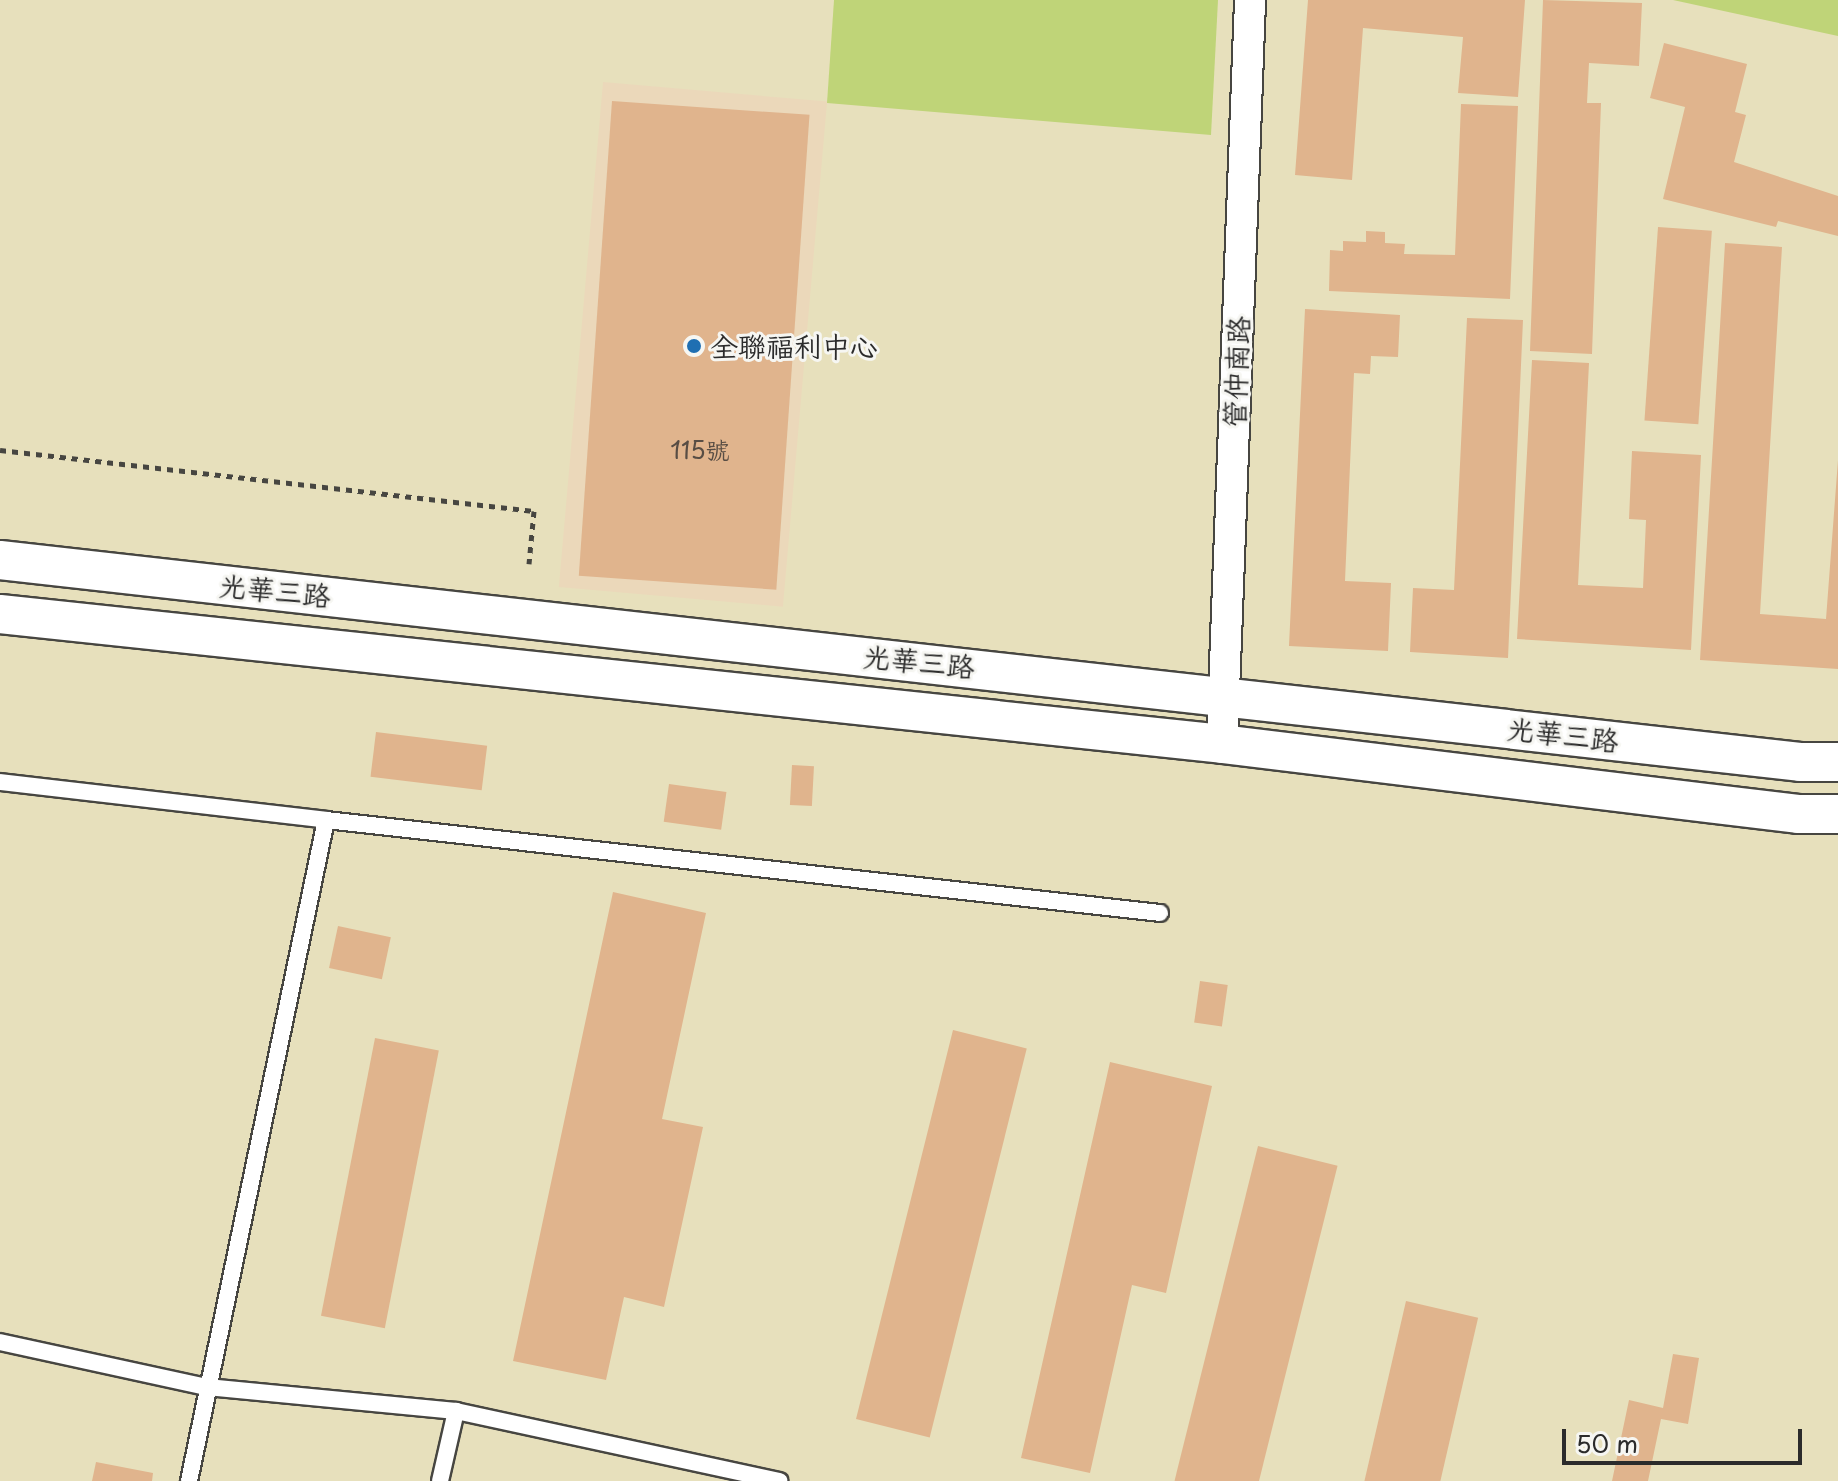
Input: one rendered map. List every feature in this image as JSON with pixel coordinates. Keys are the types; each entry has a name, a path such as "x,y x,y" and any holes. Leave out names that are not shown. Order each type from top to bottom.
{"street":[{"name":"管仲南路","path":"1222,744 1250,0"},
{"name":"光華三路","path":"0,560 1224,694 1800,762 1838,762"},
{"name":"光華三路","path":"0,614 1222,744 1798,814 1838,814"}],"lane":[{"path":"0,782 1160,913"},
{"path":"189,1481 326,820"},
{"path":"0,1342 207,1387 456,1411 780,1481"},
{"path":"440,1481 456,1411"}],"path":[{"path":"0,450 534,511 529,564"}],"shaded area":[{"name":"全聯福利中心","path":"603,82 827,102 783,607 559,587"}],"green space":[{"path":"834,0 1218,0 1211,135 827,103"},
{"path":"1673,0 1838,0 1838,36"}],"building":[{"path":"1308,0 1525,0 1518,97 1458,93 1463,37 1363,28 1352,180 1295,175"},
{"path":"1543,0 1642,3 1639,66 1589,63 1587,103 1601,103 1592,354 1530,351"},
{"path":"1664,43 1747,64 1735,112 1746,115 1734,162 1838,196 1838,236 1778,221 1776,227 1663,199 1685,107 1650,98"},
{"name":"全聯福利中心","path":"612,101 810,115 776,590 579,576"},
{"path":"1461,104 1518,106 1510,299 1329,291 1330,250 1343,251 1343,241 1366,242 1366,231 1385,232 1385,243 1405,244 1404,254 1455,255"},
{"path":"1658,227 1712,231 1698,424 1644,421"},
{"path":"1725,243 1782,247 1760,614 1826,619 1838,460 1838,669 1700,660"},
{"path":"1305,309 1400,315 1398,357 1371,356 1370,374 1354,373 1345,581 1391,583 1388,651 1289,646"},
{"path":"1467,318 1523,320 1508,658 1410,652 1413,588 1454,590"},
{"path":"1532,360 1589,363 1578,585 1643,588 1646,520 1629,519 1632,451 1701,455 1691,650 1517,639"},
{"path":"376,732 487,746 482,790 371,777"},
{"path":"792,765 814,766 812,806 790,805"},
{"path":"669,784 726,792 721,830 664,822"},
{"path":"613,892 706,913 662,1119 703,1127 664,1307 624,1297 606,1380 513,1361"},
{"path":"338,926 391,937 382,979 329,968"},
{"path":"1200,981 1228,985 1222,1026 1194,1023"},
{"path":"953,1030 1027,1048 930,1437 856,1419"},
{"path":"375,1038 439,1050 385,1328 321,1316"},
{"path":"1110,1062 1212,1086 1166,1293 1132,1285 1090,1473 1021,1458"},
{"path":"1258,1146 1338,1166 1259,1481 1175,1481"},
{"path":"1406,1301 1478,1318 1440,1481 1364,1481"},
{"path":"1673,1354 1699,1358 1688,1424 1661,1419 1648,1481 1612,1481 1629,1400 1663,1408"},
{"path":"96,1462 153,1473 152,1481 92,1481"}],"place":[{"name":"全聯福利中心","path":"694,346"}]}
